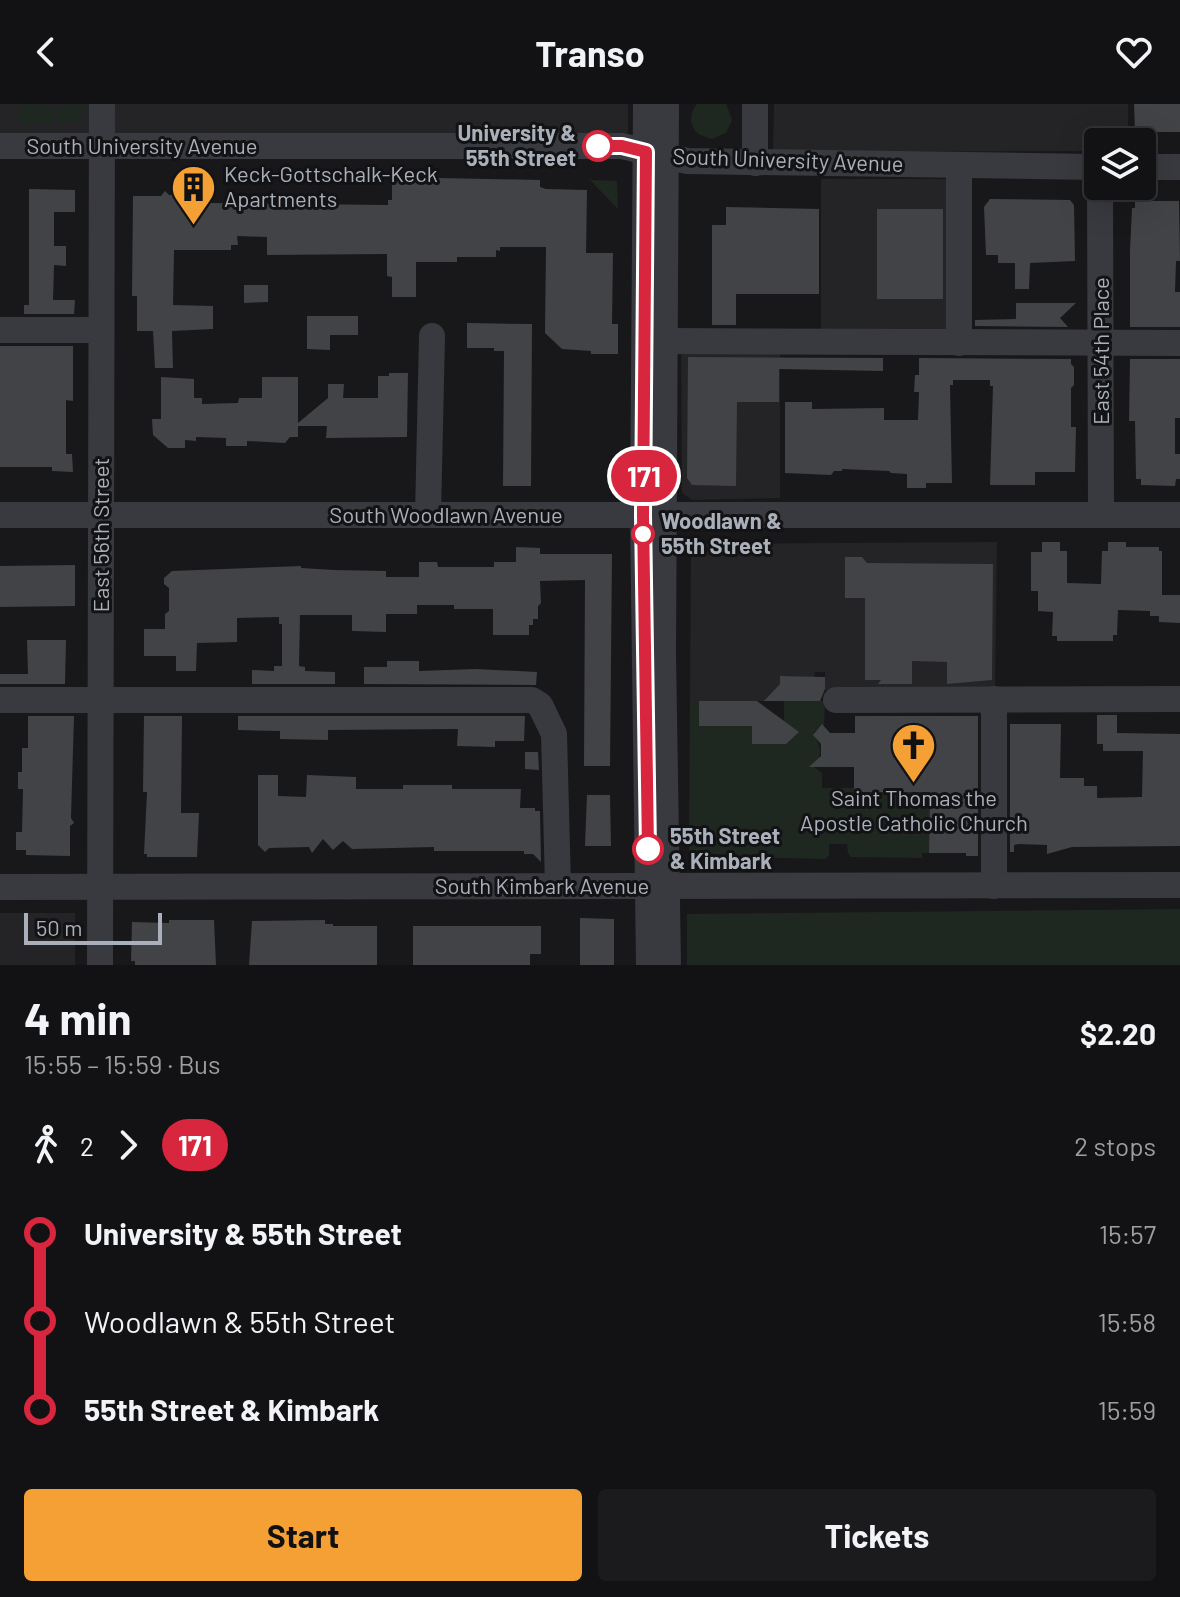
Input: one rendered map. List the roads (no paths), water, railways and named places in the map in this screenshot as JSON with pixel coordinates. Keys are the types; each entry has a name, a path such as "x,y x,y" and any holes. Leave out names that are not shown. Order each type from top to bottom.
{"street":[{"name":"East 56th Street","path":"100,965 102,104"},
{"path":"646,104 656,154 665,341 654,515"},
{"path":"649,965 658,886 663,653 654,515 656,154 666,104"},
{"path":"755,104 755,163"},
{"name":"South University Avenue","path":"0,146 615,146 687,161 1084,167"},
{"path":"959,165 959,343"},
{"path":"1156,167 1180,167"},
{"name":"East 54th Place","path":"1100,200 1101,515"},
{"path":"0,330 101,330"},
{"path":"428,515 432,336"},
{"path":"665,341 1180,343"},
{"name":"South Woodlawn Avenue","path":"0,515 1180,515"},
{"path":"994,699 994,886"},
{"path":"836,700 1180,699"},
{"path":"0,700 532,700 540,705 554,734 558,886"},
{"name":"South Kimbark Avenue","path":"0,887 1180,885"},
{"path":"658,886 668,965"}],"place":[{"name":"University & 55th Street","path":"598,146"},
{"name":"Keck-Gottschalk-Keck Apartments","path":"193,226"},
{"name":"Woodlawn & 55th Street","path":"643,534"},
{"name":"Saint Thomas the Apostle Catholic Church","path":"914,784"},
{"name":"55th Street & Kimbark","path":"648,849"}]}
